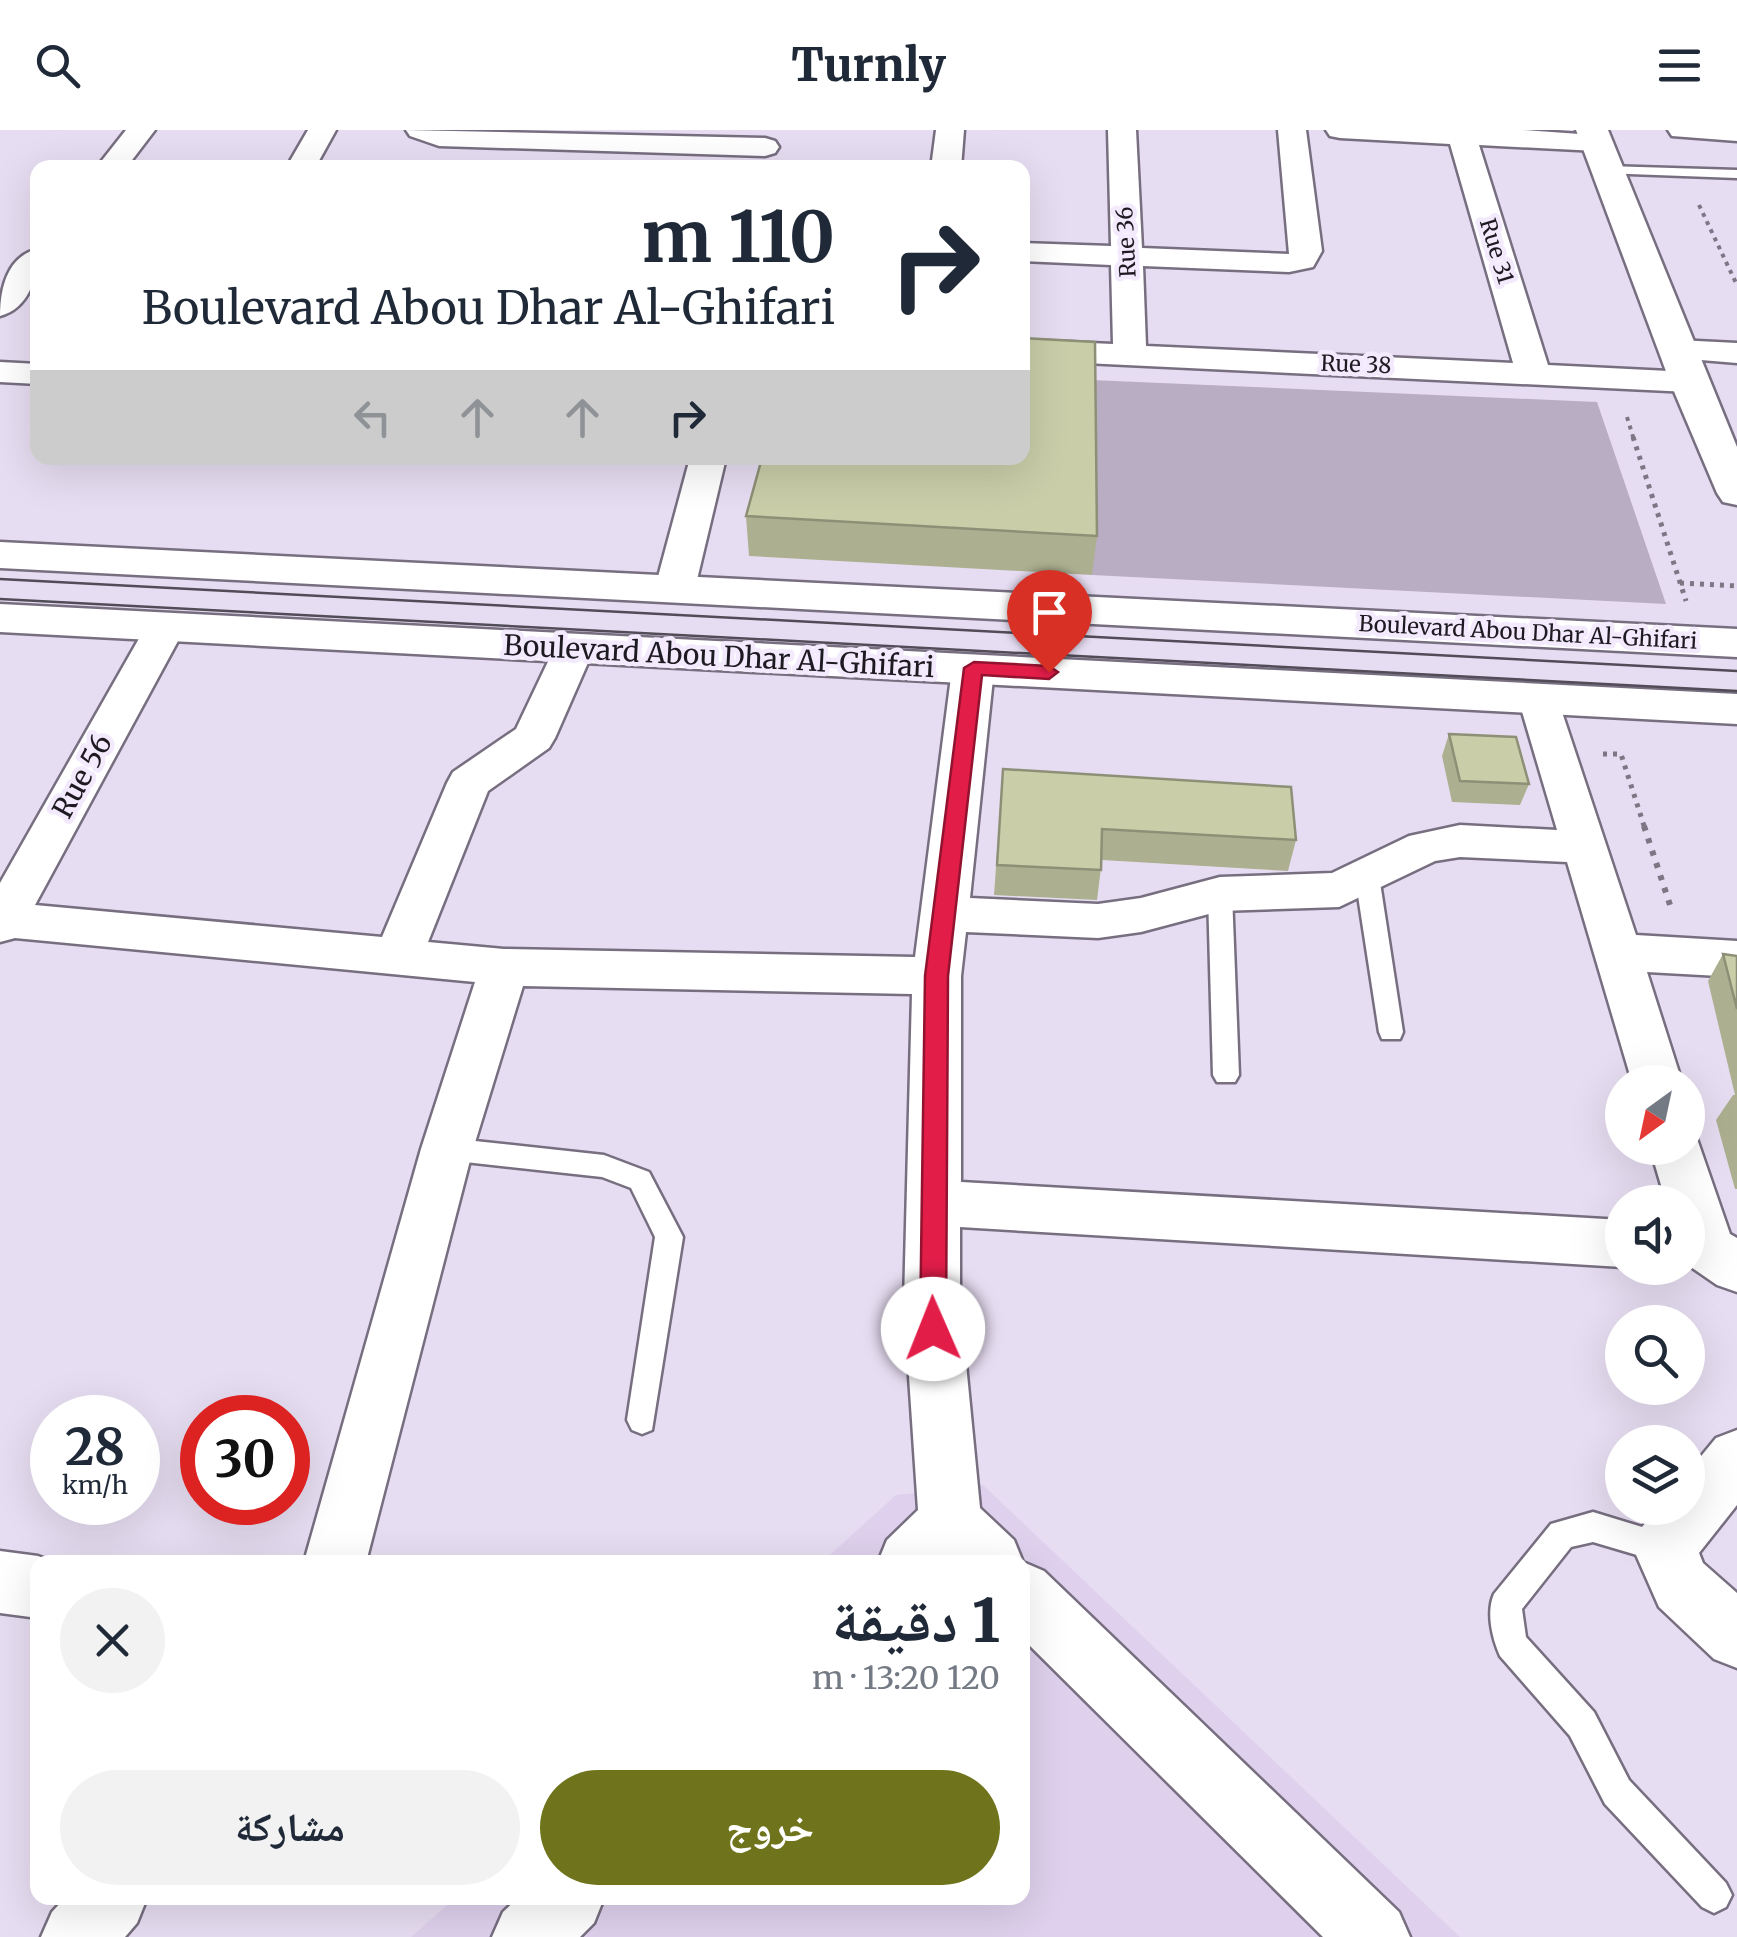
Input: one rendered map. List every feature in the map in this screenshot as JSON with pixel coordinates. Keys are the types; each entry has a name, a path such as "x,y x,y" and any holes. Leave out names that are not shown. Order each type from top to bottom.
{"street":[{"path":"117,160 141,130"},
{"path":"305,160 322,130"},
{"path":"420,130 438,138 764,148"},
{"path":"947,160 950,130"},
{"name":"Rue 36","path":"1122,130 1130,355"},
{"path":"1030,252 1289,264 1302,260 1306,251 1292,130"},
{"path":"1340,130 1461,132 1598,147 1737,493"},
{"path":"1682,130 1737,132"},
{"name":"Rue 31","path":"1461,132 1533,372"},
{"path":"0,306 30,272"},
{"name":"Rue 38","path":"1030,350 1614,377 1737,353"},
{"path":"0,372 30,374"},
{"path":"675,588 706,465"},
{"name":"Boulevard Abou Dhar Al-Ghifari","path":"0,554 1737,643"},
{"name":"Boulevard Abou Dhar Al-Ghifari","path":"0,618 1737,709"},
{"name":"Rue 56","path":"1,921 165,628"},
{"path":"398,957 469,783 534,738 574,649"},
{"path":"950,1549 934,1356 936,976 974,668"},
{"path":"1539,698 1652,1065"},
{"path":"944,914 1098,921 1142,915 1220,894 1339,890 1425,847 1460,840 1585,847"},
{"path":"1,921 504,967 936,976"},
{"path":"1617,952 1737,959"},
{"path":"337,1555 447,1149 504,967"},
{"path":"1681,1165 1710,1254"},
{"path":"934,1203 1605,1242"},
{"path":"1737,1458 1664,1548 1681,1586 1737,1636"},
{"path":"0,1582 30,1586"},
{"path":"1030,1600 1374,1937"},
{"path":"77,1937 106,1905"},
{"path":"528,1937 562,1905"}],"lane":[{"path":"1598,147 1737,174"},
{"path":"1367,876 1391,1032"},
{"path":"1220,894 1226,1075"},
{"path":"447,1149 604,1166 640,1180 670,1237 642,1420"},
{"path":"1664,1548 1593,1527 1562,1536 1505,1605 1511,1645 1582,1724 1617,1792 1714,1896"}],"path":[{"path":"1614,377 1688,608"},
{"path":"1680,583 1737,586"}],"shaded area":[{"path":"1091,380 1597,402 1666,604 1092,575"},
{"path":"983,1485 1460,1937 411,1937 447,1905 1030,1905 1030,1555 830,1555 896,1495"}],"building":[{"path":"1030,338 1095,342 1097,536 746,516 760,465 1030,465"},
{"path":"1449,734 1516,737 1529,784 1460,781"},
{"path":"1003,769 1291,787 1296,840 1102,829 1101,870 997,865"},
{"path":"1723,954 1737,956 1737,1009"}],"tram line":[{"path":"0,579 1737,671"},
{"path":"0,599 1737,691"}],"route":[{"path":"933,1329 936,976 974,668 1049,672"}]}
